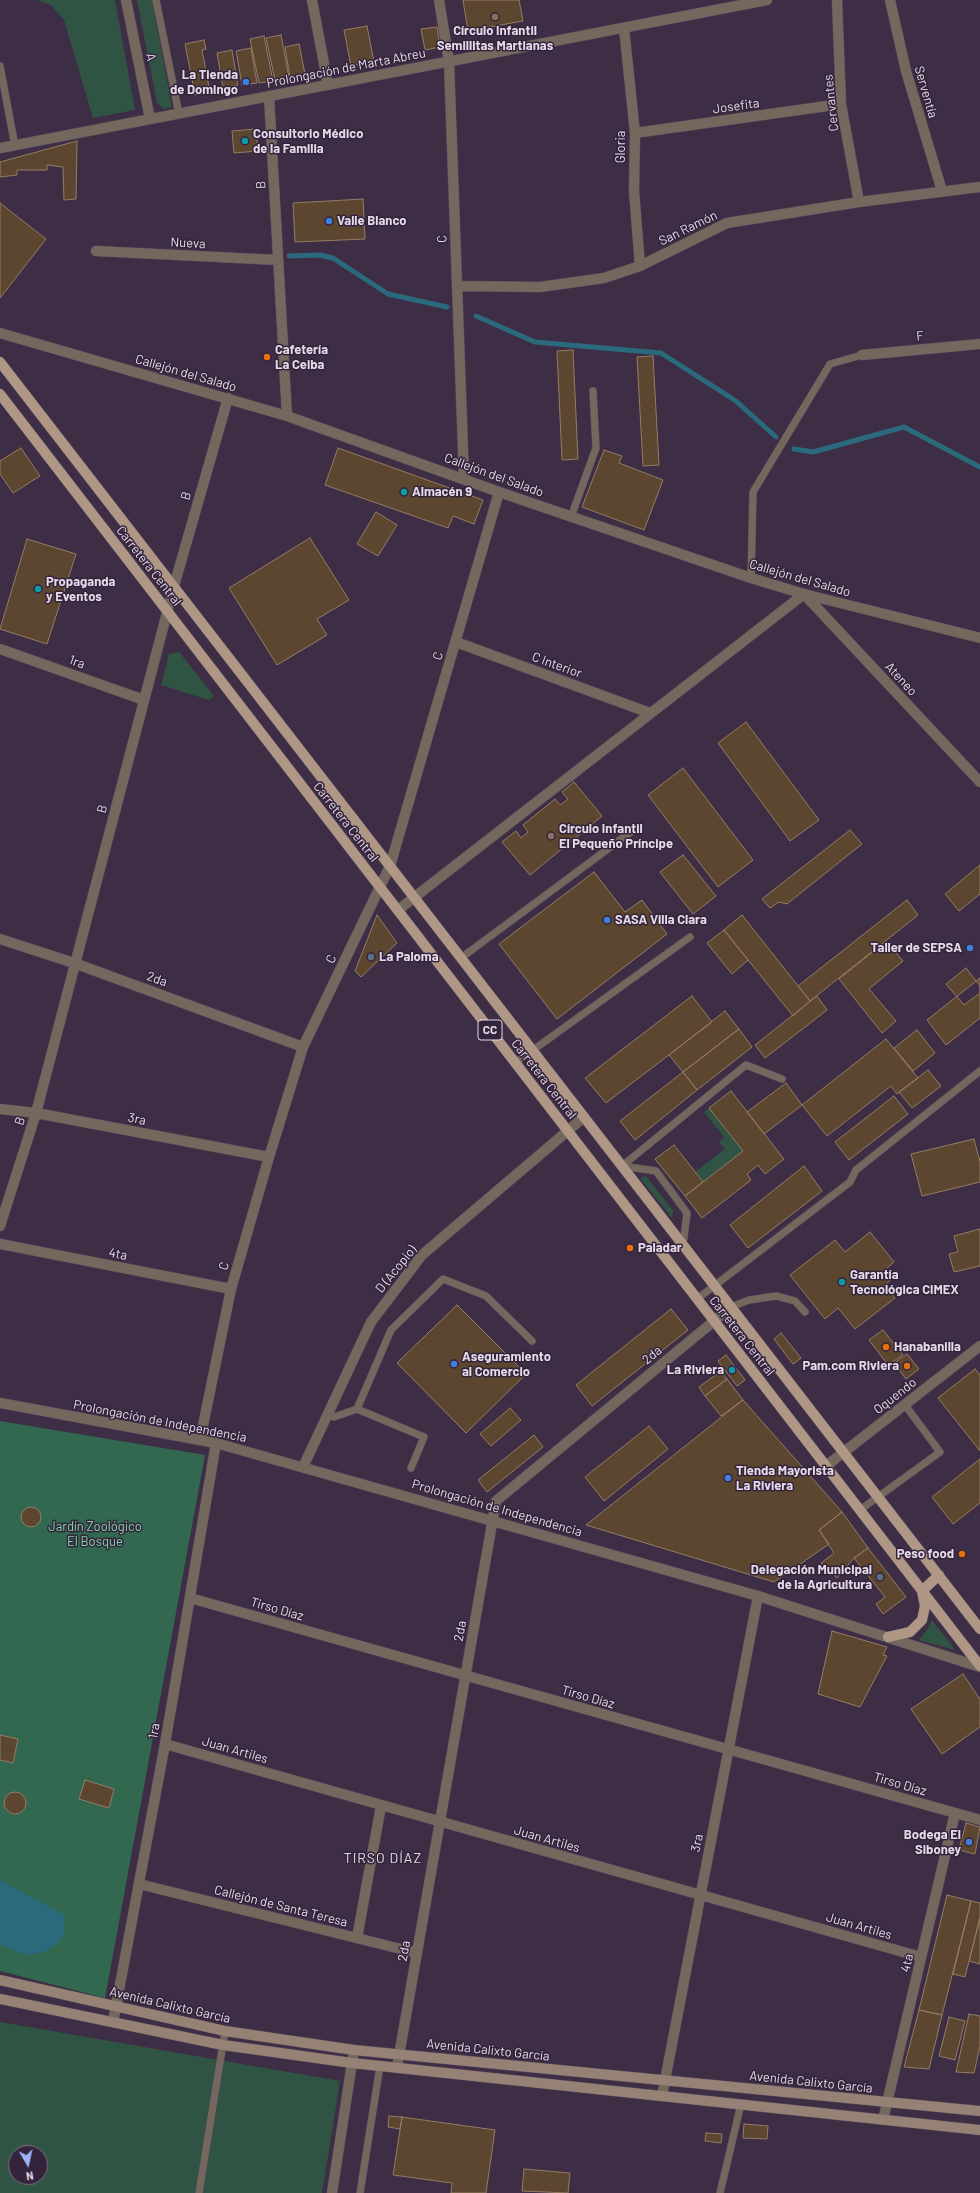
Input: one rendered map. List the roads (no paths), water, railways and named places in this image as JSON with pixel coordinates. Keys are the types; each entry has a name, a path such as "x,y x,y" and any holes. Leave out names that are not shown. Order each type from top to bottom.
{"main road":[{"name":"Carretera Central","path":"0,362 980,1629"},
{"name":"Carretera Central","path":"0,394 980,1666"},
{"path":"888,1637 910,1632 922,1620 925,1606 922,1591 939,1576"},
{"name":"Avenida Calixto García","path":"0,1980 225,2032 354,2050 980,2111"},
{"name":"Avenida Calixto García","path":"0,1999 223,2045 352,2063 980,2130"}],"street":[{"name":"A","path":"126,0 150,119"},
{"path":"312,0 328,85"},
{"name":"C","path":"439,0 449,62 464,478"},
{"name":"Prolongación de Marta Abreu","path":"0,148 767,0"},
{"name":"Cervantes","path":"837,0 841,104 859,202"},
{"name":"Serventía","path":"890,0 906,71 942,190"},
{"name":"Gloria","path":"624,28 635,133 634,191 640,266"},
{"name":"B","path":"269,96 287,416"},
{"name":"Josefita","path":"635,133 841,104"},
{"name":"San Ramón","path":"457,286 540,287 604,278 640,266 727,223 942,190 980,187"},
{"name":"Nueva","path":"96,251 278,260"},
{"name":"Callejón del Salado","path":"0,333 287,416 464,478 499,492 751,578 804,594 980,638"},
{"name":"F","path":"862,355 980,344"},
{"name":"B","path":"0,1226 36,1113 74,963 174,586 228,398"},
{"name":"C","path":"200,1440 231,1289 269,1157 303,1047 390,866 499,492"},
{"path":"398,910 804,594"},
{"name":"Ateneo","path":"804,594 980,782"},
{"name":"C Interior","path":"456,642 650,713"},
{"name":"1ra","path":"0,649 144,700"},
{"name":"2da","path":"0,939 74,963 303,1047"},
{"name":"3ra","path":"0,1109 36,1113 269,1157"},
{"name":"D (Acopio)","path":"303,1467 371,1322 422,1255 584,1117"},
{"name":"4ta","path":"0,1244 231,1289"},
{"name":"2da","path":"397,2067 496,1501 731,1307"},
{"name":"Oquendo","path":"826,1466 980,1346"},
{"name":"Prolongación de Independencia","path":"0,1402 216,1443 758,1596 980,1666"},
{"name":"1ra","path":"113,2022 165,1744 216,1443"},
{"name":"3ra","path":"662,2096 758,1596"},
{"name":"Tirso Díaz","path":"190,1598 980,1820"},
{"name":"Juan Artiles","path":"165,1744 921,1957"},
{"path":"357,1938 381,1806"},
{"name":"4ta","path":"883,2120 955,1813"},
{"name":"Callejón de Santa Teresa","path":"139,1884 417,1953"},
{"path":"332,2193 354,2050"}],"lane":[{"path":"156,0 179,114"},
{"path":"0,66 15,146"},
{"path":"751,578 753,492 830,364 862,355"},
{"path":"571,517 596,448 593,391"},
{"path":"461,958 632,830"},
{"path":"515,1063 690,937"},
{"path":"622,1166 746,1065 782,1079"},
{"path":"697,1299 850,1182 856,1170 980,1071"},
{"path":"622,1166 656,1171 687,1213 684,1245"},
{"path":"357,1409 391,1330 443,1279 486,1296 532,1341"},
{"path":"731,1307 749,1300 776,1296 795,1301 805,1312"},
{"path":"860,1510 940,1452 905,1405"},
{"path":"328,1414 334,1417 357,1409 424,1437 411,1468"},
{"path":"199,2193 225,2032"},
{"path":"360,2193 380,2066"},
{"path":"720,2193 741,2104"}],"water":[{"path":"0,1880 64,1915 65,1933 58,1943 44,1952 25,1955 0,1944"}],"waterway":[{"path":"289,256 320,255 333,258 388,294 447,307"},
{"path":"476,316 535,342 661,353 736,401 776,437"},
{"path":"794,449 813,452 904,427 980,467"}],"place":[{"name":"Círculo Infantil Semillitas Martianas","path":"495,17"},
{"name":"La Tienda de Domingo","path":"246,82"},
{"name":"Consultorio Médico de la Familia","path":"245,141"},
{"name":"Valle Blanco","path":"329,221"},
{"name":"Cafetería La Ceiba","path":"267,357"},
{"name":"Almacén 9","path":"404,492"},
{"name":"Propaganda y Eventos","path":"38,589"},
{"name":"Círculo Infantil El Pequeño Príncipe","path":"551,836"},
{"name":"SASA Villa Clara","path":"607,920"},
{"name":"Taller de SEPSA","path":"970,948"},
{"name":"La Paloma","path":"371,957"},
{"name":"Paladar","path":"630,1248"},
{"name":"Garantía Tecnológica CIMEX","path":"842,1282"},
{"name":"Hanabanilla","path":"886,1347"},
{"name":"Aseguramiento al Comercio","path":"454,1364"},
{"name":"Pam.com Riviera","path":"907,1366"},
{"name":"La Riviera","path":"732,1370"},
{"name":"Tienda Mayorista La Riviera","path":"728,1478"},
{"name":"Peso food","path":"962,1554"},
{"name":"Delegación Municipal de la Agricultura","path":"880,1577"},
{"name":"Bodega El Siboney","path":"969,1842"}],"district":[{"name":"TIRSO DÍAZ","path":"383,1858"}],"park label":[{"name":"Jardín Zoológico El Bosque","path":"95,1534"}]}
